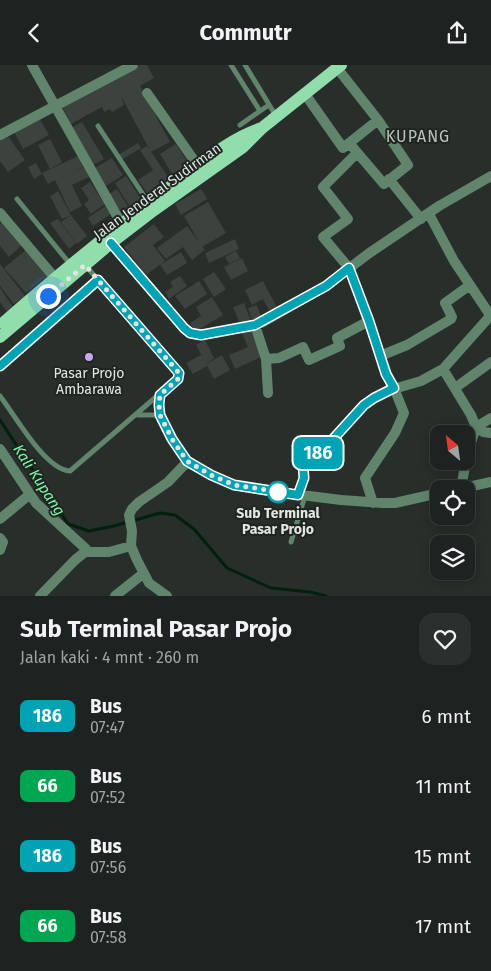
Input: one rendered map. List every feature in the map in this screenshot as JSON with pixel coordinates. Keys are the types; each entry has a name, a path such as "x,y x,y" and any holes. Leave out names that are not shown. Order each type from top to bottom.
{"main road":[{"name":"Jalan Jenderal Sudirman","path":"0,328 85,265 154,210 243,147 262,127 335,68"},
{"name":"Jalan Jenderal Sudirman","path":"0,328 55,278 121,223 238,137 262,127"}],"street":[{"path":"32,65 121,223"},
{"path":"0,135 132,65"},
{"path":"335,68 378,120 408,165 384,184 349,143"},
{"path":"146,93 198,166"},
{"path":"305,94 343,148 378,120"},
{"path":"358,153 324,187 348,219 323,237 349,268 386,374 395,388 404,413 395,433 365,478 372,503"},
{"path":"111,243 184,328 190,333 201,335 255,325 326,286 349,268 439,207 491,176"},
{"path":"389,179 425,217 491,315 444,369 421,381 395,388"},
{"path":"0,213 55,278"},
{"path":"380,356 407,345 450,319 452,317 445,303 470,285"},
{"path":"266,359 280,358 304,347 309,360 340,346 337,338 369,321"},
{"path":"255,325 266,359 268,393"},
{"path":"301,496 304,478 303,465 324,449 364,405 374,398 439,368 462,344 466,343"},
{"path":"455,388 491,362"},
{"path":"444,369 476,427 483,432 491,433"},
{"path":"160,415 172,439 187,461 211,475 234,485 301,496 372,503 395,503 430,495"},
{"path":"475,430 476,427 491,418"},
{"path":"0,449 28,495 41,509 84,546 85,552"},
{"path":"162,595 149,583 131,546 130,526 132,509 168,482 187,461"},
{"path":"475,486 491,483"},
{"path":"0,519 28,495"},
{"path":"0,538 3,542 0,549"},
{"path":"40,596 85,552 109,552 131,546"},
{"path":"115,596 144,573"}],"lane":[{"path":"231,65 260,111"},
{"path":"244,65 276,117"},
{"path":"240,125 269,105"},
{"path":"98,126 148,203"},
{"path":"17,199 70,265"},
{"path":"0,396 43,455 64,471 70,471 178,379 179,373 85,265"},
{"path":"0,366 98,280"},
{"path":"137,415 160,415 160,395"},
{"path":"290,542 301,496"}],"building":[{"path":"140,65 147,65 154,78 140,86 170,142 151,152 121,96 124,105 112,112 110,109 104,112 102,107 71,124 62,106"},
{"path":"38,116 49,135 23,149 13,130"},
{"path":"82,122 104,159 93,165 71,128"},
{"path":"6,133 25,160 8,172 0,161 0,137"},
{"path":"50,139 62,162 50,169 38,145"},
{"path":"138,143 141,148 121,160 118,155"},
{"path":"176,144 189,164 172,174 160,154"},
{"path":"147,146 169,178 147,193 138,180 153,170 140,150"},
{"path":"78,156 83,167 73,172 84,167 89,177 72,185 82,206 70,212 55,180 48,184 42,173"},
{"path":"112,158 123,175 106,186 95,168"},
{"path":"36,163 42,174 34,179 28,167"},
{"path":"126,176 141,199 130,207 115,183"},
{"path":"90,182 105,204 91,214 84,204 89,200 81,188"},
{"path":"117,189 129,208 122,213 109,194"},
{"path":"201,189 207,199 181,215 175,204"},
{"path":"58,191 71,215 62,219 50,196"},
{"path":"208,202 226,233 202,247 184,216"},
{"path":"105,206 111,214 93,226 88,218"},
{"path":"71,215 87,236 77,244 61,222"},
{"path":"58,219 76,243 69,249 50,223"},
{"path":"3,221 22,245 9,257 0,246 0,224"},
{"path":"154,224 164,237 153,245 165,261 146,275 124,247"},
{"path":"187,226 205,250 192,260 183,247 166,259 157,248"},
{"path":"235,239 239,249 209,263 205,253"},
{"path":"26,250 48,275 26,293 4,268"},
{"path":"236,251 240,258 229,264 225,257"},
{"path":"181,252 187,263 167,275 160,265"},
{"path":"242,258 248,271 231,280 224,267"},
{"path":"0,264 25,296 14,304 0,286"},
{"path":"214,272 226,289 214,297 203,279"},
{"path":"180,276 187,286 169,299 165,292 173,287 170,282"},
{"path":"199,281 207,294 185,309 175,296"},
{"path":"263,281 279,311 272,315 263,299 252,305 245,290"},
{"path":"0,288 13,307 7,312 0,302"},
{"path":"212,297 223,315 195,332 190,323 201,316 196,307"},
{"path":"244,303 251,321 241,326 233,307"},
{"path":"257,305 262,320 253,323 248,308"},
{"path":"250,327 263,356 235,369 229,355 248,347 241,331"},
{"path":"205,340 214,358 206,364 222,355 230,370 214,379 207,366 193,374 186,363 201,355 204,360 196,345"}],"waterway":[{"name":"Kali Kupang","path":"0,420 68,524 89,531 160,513 175,515 194,529 227,568 271,588 310,592 326,596"}],"bus line":[{"name":"186","path":"0,366 98,280 179,373 178,379 160,395 159,405 160,415 172,439 187,461 211,475 234,485 298,495 304,478 303,465 307,460 324,449 347,426 364,405 394,388 386,374 349,268 326,286 265,321 255,325 201,335 190,333 184,328 111,243"}],"place":[{"name":"Pasar Projo Ambarawa","path":"89,357"},
{"name":"Sub Terminal Pasar Projo","path":"278,492"}],"district":[{"name":"KUPANG","path":"418,136"}],"route":[{"path":"48,296 85,265 179,373 178,379 160,395 159,405 160,415 172,439 187,461 211,475 234,485 281,492 278,492"}]}
